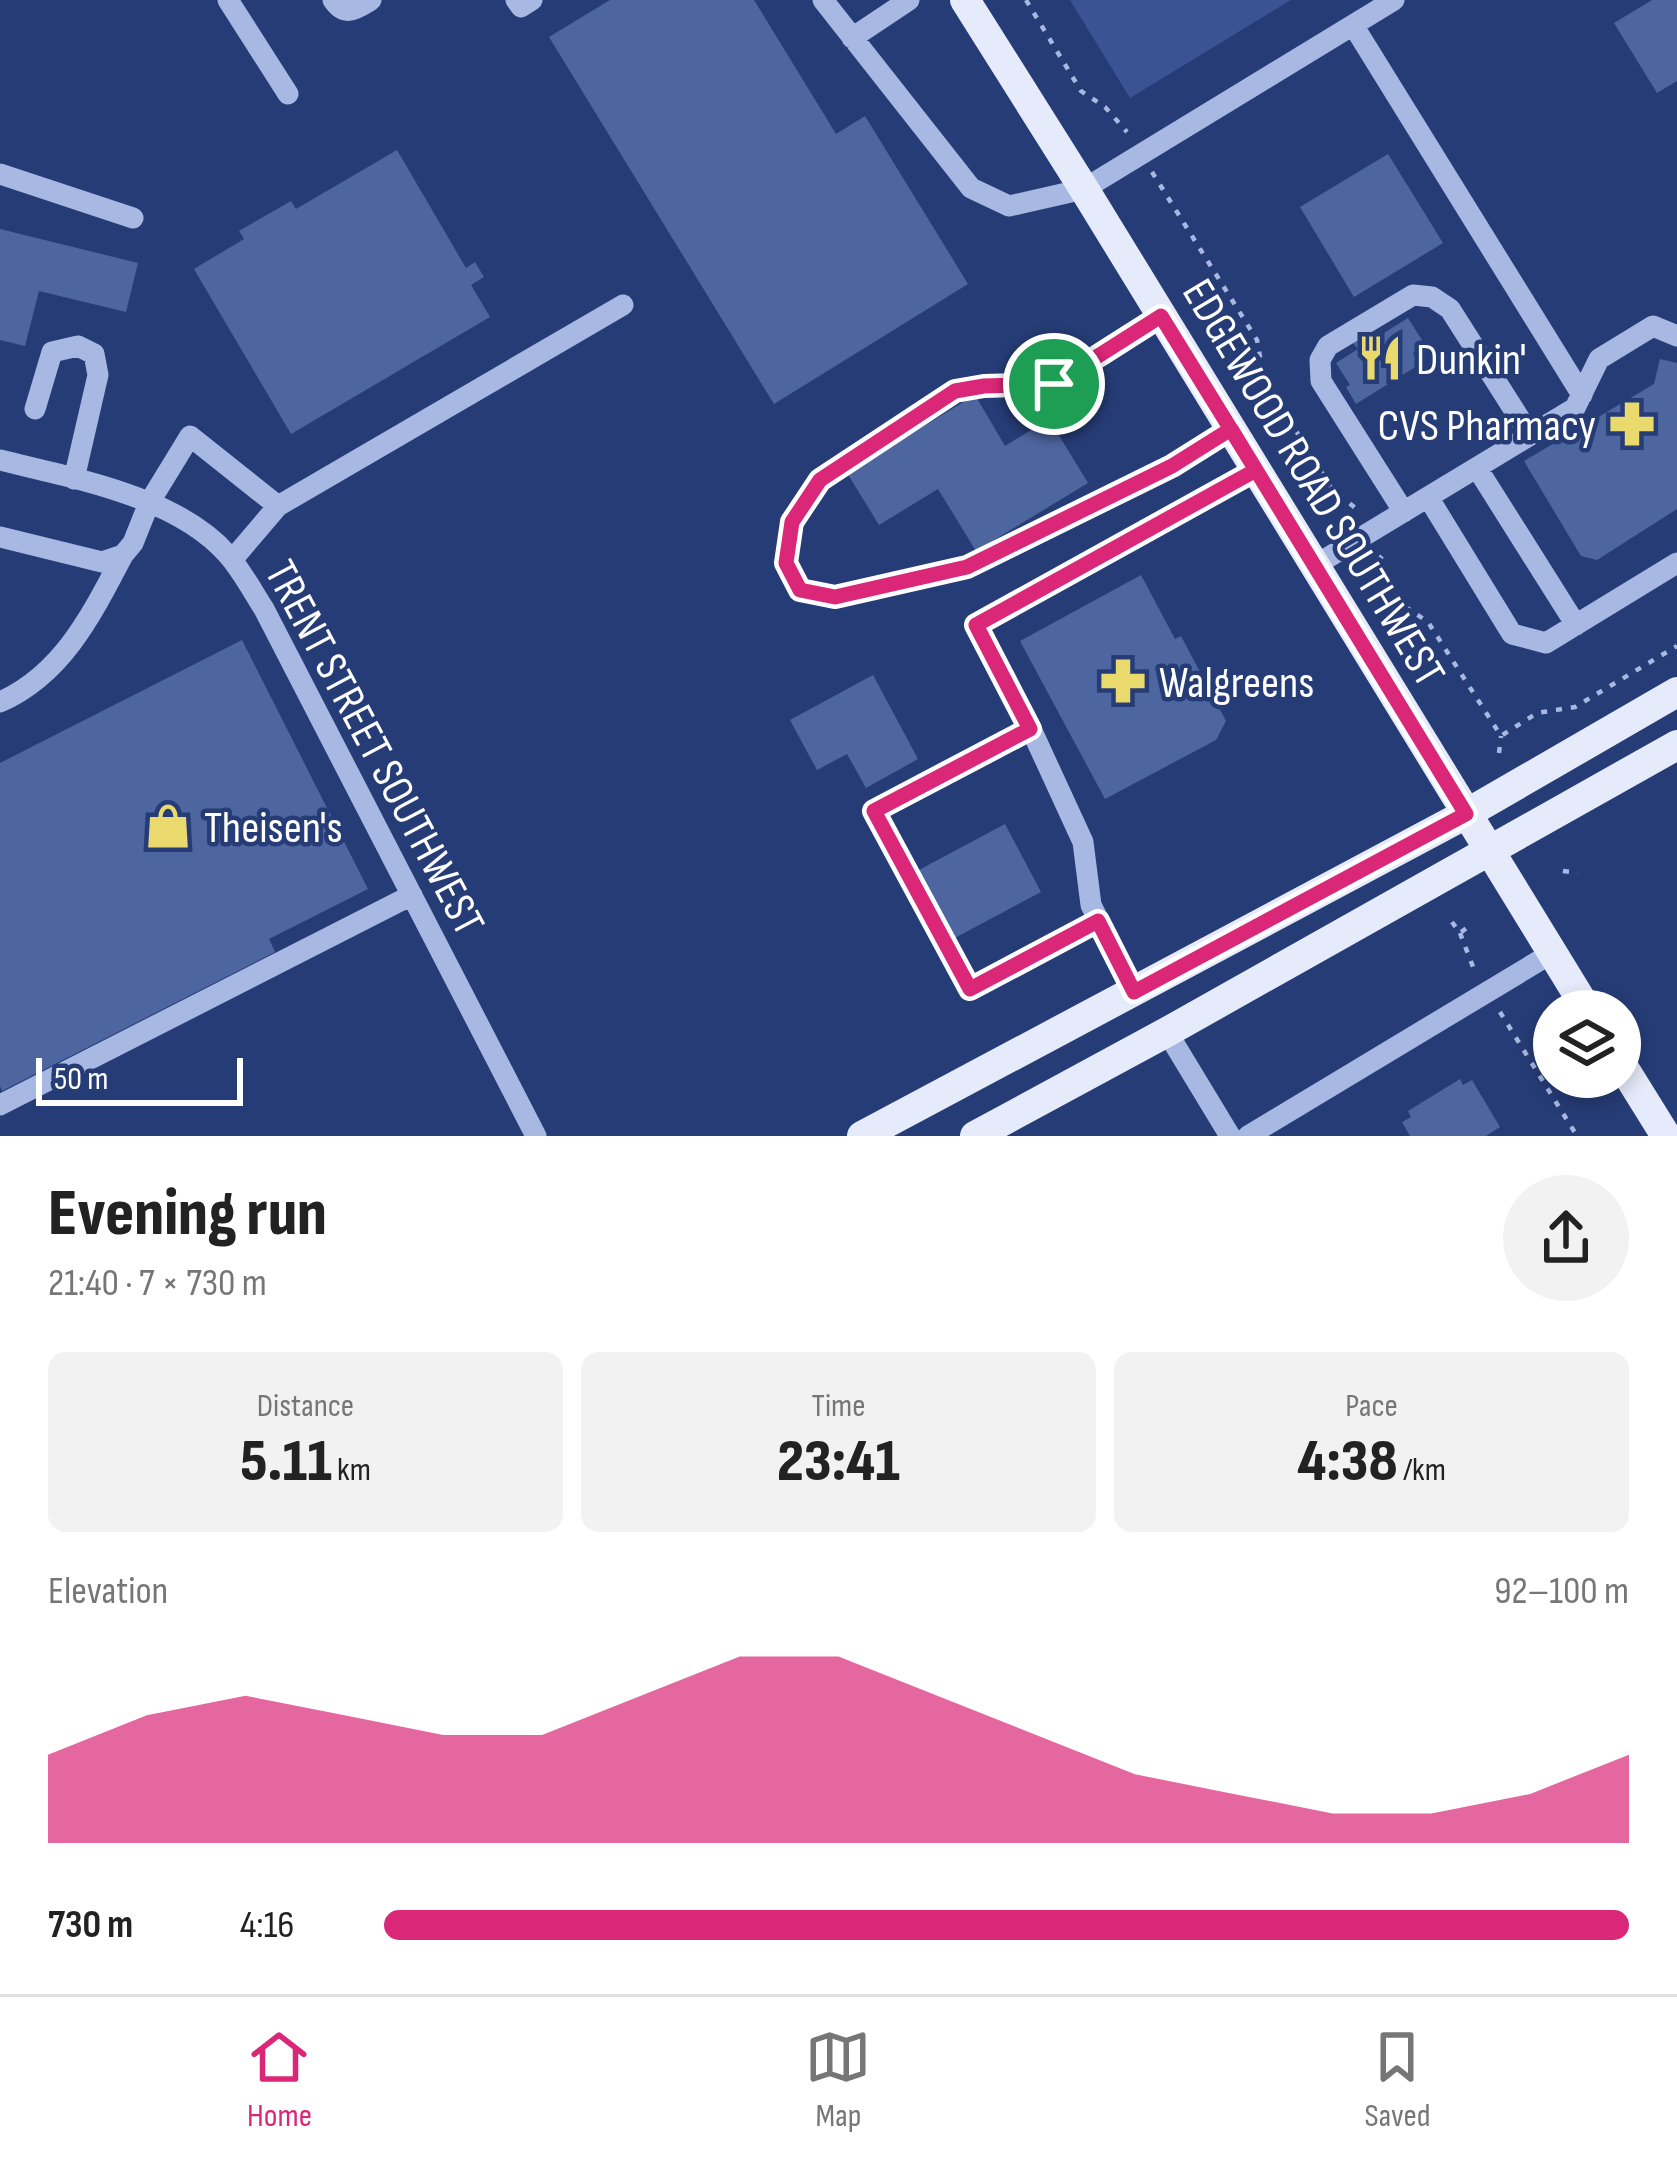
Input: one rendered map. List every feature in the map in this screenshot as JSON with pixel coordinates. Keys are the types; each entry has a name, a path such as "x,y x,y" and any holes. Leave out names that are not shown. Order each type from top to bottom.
{"main road":[{"name":"EDGEWOOD ROAD SOUTHWEST","path":"964,0 1575,990"},
{"path":"862,1136 1466,814 1677,692"},
{"path":"975,1136 1677,745"},
{"path":"1641,1098 1662,1134"}],"street":[{"path":"228,0 287,94"},
{"path":"333,0 346,12 371,0"},
{"path":"516,0 521,7 532,0"},
{"path":"823,0 971,188 1009,206 1084,189 1394,0"},
{"path":"852,38 909,0"},
{"path":"1353,25 1582,395"},
{"path":"0,174 134,218"},
{"path":"1404,512 1322,381 1320,360 1328,346 1413,295 1432,297 1450,309 1530,436"},
{"path":"232,560 278,506 623,304"},
{"path":"1161,316 1054,384 955,391 820,480 792,522 786,563 800,590 835,597 967,567 1172,466 1231,429"},
{"path":"1314,566 1575,408 1599,359 1653,326 1677,336"},
{"path":"35,409 52,352 78,346 94,354 98,375 74,478"},
{"path":"0,702 39,681 93,614 133,543 149,503 190,436 278,506"},
{"name":"TRENT STREET SOUTHWEST","path":"0,460 128,492 190,523 228,554 265,609 536,1136"},
{"path":"1477,468 1576,625"},
{"path":"1134,992 1090,905 1083,842 976,625 1256,470"},
{"path":"1428,497 1512,634 1546,644 1677,563"},
{"path":"0,537 102,562 123,555"},
{"path":"1030,729 874,811 970,989 1098,921"},
{"path":"0,1105 412,896"},
{"path":"1248,1136 1552,953"},
{"path":"1167,1032 1230,1136"}],"path":[{"path":"1499,753 1501,736"},
{"path":"1563,871 1578,873"},
{"path":"1452,922 1475,974 1577,1136"},
{"path":"1460,933 1468,927"}],"shaded area":[{"path":"1070,0 1291,0 1130,98"}],"building":[{"path":"610,0 754,0 836,134 865,116 968,284 774,404 549,37"},
{"path":"1652,0 1677,0 1677,81 1657,93 1614,23"},
{"path":"397,150 466,268 475,262 484,277 471,285 490,317 291,434 194,269 244,239 239,231 291,201 296,209"},
{"path":"1388,154 1443,243 1354,297 1300,207"},
{"path":"0,229 138,263 126,312 39,291 25,346 0,340"},
{"name":"Dunkin'","path":"1408,318 1425,345 1413,353 1420,364 1356,404 1336,363 1358,349 1353,343 1367,334 1371,341"},
{"name":"CVS Pharmacy","path":"1660,359 1677,363 1677,509 1597,560 1581,556 1524,461 1654,384"},
{"path":"975,395 1005,446 1049,419 1088,483 976,551 938,489 879,525 847,473"},
{"name":"Walgreens","path":"1141,575 1175,639 1181,636 1226,721 1216,740 1105,799 1020,641"},
{"name":"Theisen's","path":"242,640 368,889 269,939 275,952 2,1091 0,763"},
{"path":"873,675 918,759 866,788 847,754 817,770 790,720"},
{"path":"1005,824 1041,892 953,939 917,871"},
{"path":"1460,1079 1463,1085 1472,1080 1500,1127 1486,1136 1410,1136 1402,1122 1411,1117 1408,1111"}],"place":[{"name":"Dunkin'","path":"1380,358"},
{"name":"CVS Pharmacy","path":"1632,424"},
{"name":"Walgreens","path":"1123,681"},
{"name":"Theisen's","path":"168,826"}],"route":[{"path":"1054,384 955,391 820,480 792,522 786,563 800,590 835,597 967,567 1172,466 1231,429 1466,814 1134,992 1098,921 970,989 874,811 1030,729 976,625 1256,470 1161,316 1054,384"}]}
